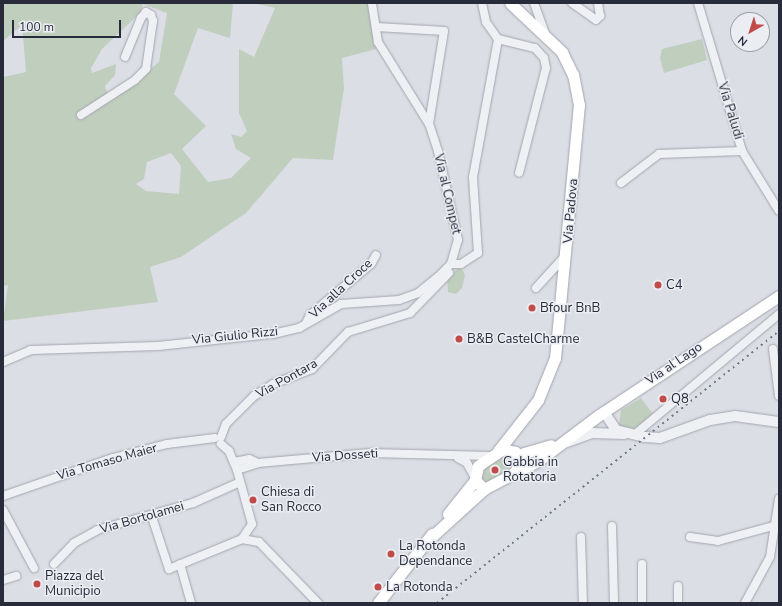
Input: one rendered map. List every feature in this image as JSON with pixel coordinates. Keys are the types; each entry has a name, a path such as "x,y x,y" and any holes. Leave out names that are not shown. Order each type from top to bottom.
{"main road":[{"name":"Via Padova","path":"428,540 474,478 494,454 515,433 538,400 555,358 567,254 579,105 574,75 562,52 510,3"},
{"name":"Via al Lago","path":"571,435 601,413 779,296"},
{"name":"Via Padova","path":"514,473 519,465 515,453 515,433"},
{"path":"378,603 428,540 484,489 557,447 571,435"},
{"path":"494,454 538,452 571,435"},
{"path":"474,478 484,489"}],"street":[{"name":"Via al Compet","path":"372,3 378,27 378,42 395,75 429,124 438,151 458,240 451,264"},
{"path":"482,3 486,22 498,39 535,48 544,58 546,68 519,173"},
{"path":"534,3 547,37"},
{"path":"572,3 596,20 600,16 598,3"},
{"name":"Via Paludi","path":"698,3 742,151 779,211"},
{"path":"82,115 135,80 146,69 153,20 151,15 146,12 141,18 125,57"},
{"name":"Via al Compet","path":"378,27 444,31 429,124"},
{"path":"451,264 460,264 478,253 474,177 498,39"},
{"path":"621,183 659,154 742,151"},
{"path":"536,288 567,254"},
{"name":"Via alla Croce","path":"307,322 310,315 371,264 376,255"},
{"name":"Via Giulio Rizzi","path":"3,362 12,355 31,350 241,339 299,328 307,322 341,304 399,300 418,293 451,264"},
{"name":"Via Pontara","path":"219,440 226,424 254,396 273,384 312,369 348,332 410,314 452,270 451,264"},
{"path":"634,435 779,314"},
{"path":"773,349 779,392"},
{"path":"601,413 598,423 608,434"},
{"path":"601,413 613,428 634,435"},
{"path":"557,447 585,435 634,435 660,438 710,420 735,416 779,422"},
{"path":"219,440 238,470 238,483 252,524 242,539"},
{"name":"Via Tomaso Maier","path":"3,496 113,458 167,444 219,440"},
{"name":"Via Dosseti","path":"238,470 258,463 370,453 453,456 494,454"},
{"path":"453,456 467,464 474,478"},
{"path":"234,462 249,459 258,463"},
{"name":"Via Bortolamei","path":"54,564 74,543 97,530 152,516 224,491 238,483"},
{"path":"745,603 770,557 777,525 779,499"},
{"path":"3,510 34,568"},
{"path":"152,516 169,569 242,539 253,538 318,603"},
{"path":"690,537 718,541 777,525"},
{"path":"612,526 614,603"},
{"path":"581,537 583,603"},
{"path":"180,564 191,603"},
{"path":"642,564 642,603"},
{"path":"3,580 16,576"},
{"path":"678,586 678,603"}],"green space":[{"path":"3,3 233,3 230,38 198,28 174,94 206,126 182,149 208,182 231,178 251,158 236,149 231,134 241,137 247,131 239,113 239,49 254,57 275,8 253,3 368,3 376,49 342,58 344,88 333,160 293,158 246,213 181,257 150,267 158,302 3,321 8,285 3,286 3,77 26,72 22,25 3,41","holes":["143,4 167,13 159,62 123,91 107,93 105,86 115,75 116,64 92,73 91,68 102,49 140,13","171,153 181,166 179,194 146,191 136,184 144,179 147,162"]},
{"path":"702,39 707,60 664,73 660,58 662,49"},
{"path":"461,266 465,275 462,288 456,294 448,292 447,277"},
{"path":"641,398 653,414 636,429 619,426 621,410"},
{"path":"504,455 513,459 512,468 489,484 481,481 486,467"}],"railway":[{"path":"437,603 779,331"}],"place":[{"name":"C4","path":"658,285"},
{"name":"Bfour BnB","path":"532,308"},
{"name":"B&B CastelCharme","path":"459,339"},
{"name":"Q8","path":"663,399"},
{"name":"Gabbia in Rotatoria","path":"495,470"},
{"name":"Chiesa di San Rocco","path":"253,500"},
{"name":"La Rotonda Dependance","path":"391,554"},
{"name":"Piazza del Municipio","path":"37,584"},
{"name":"La Rotonda","path":"378,587"}]}
